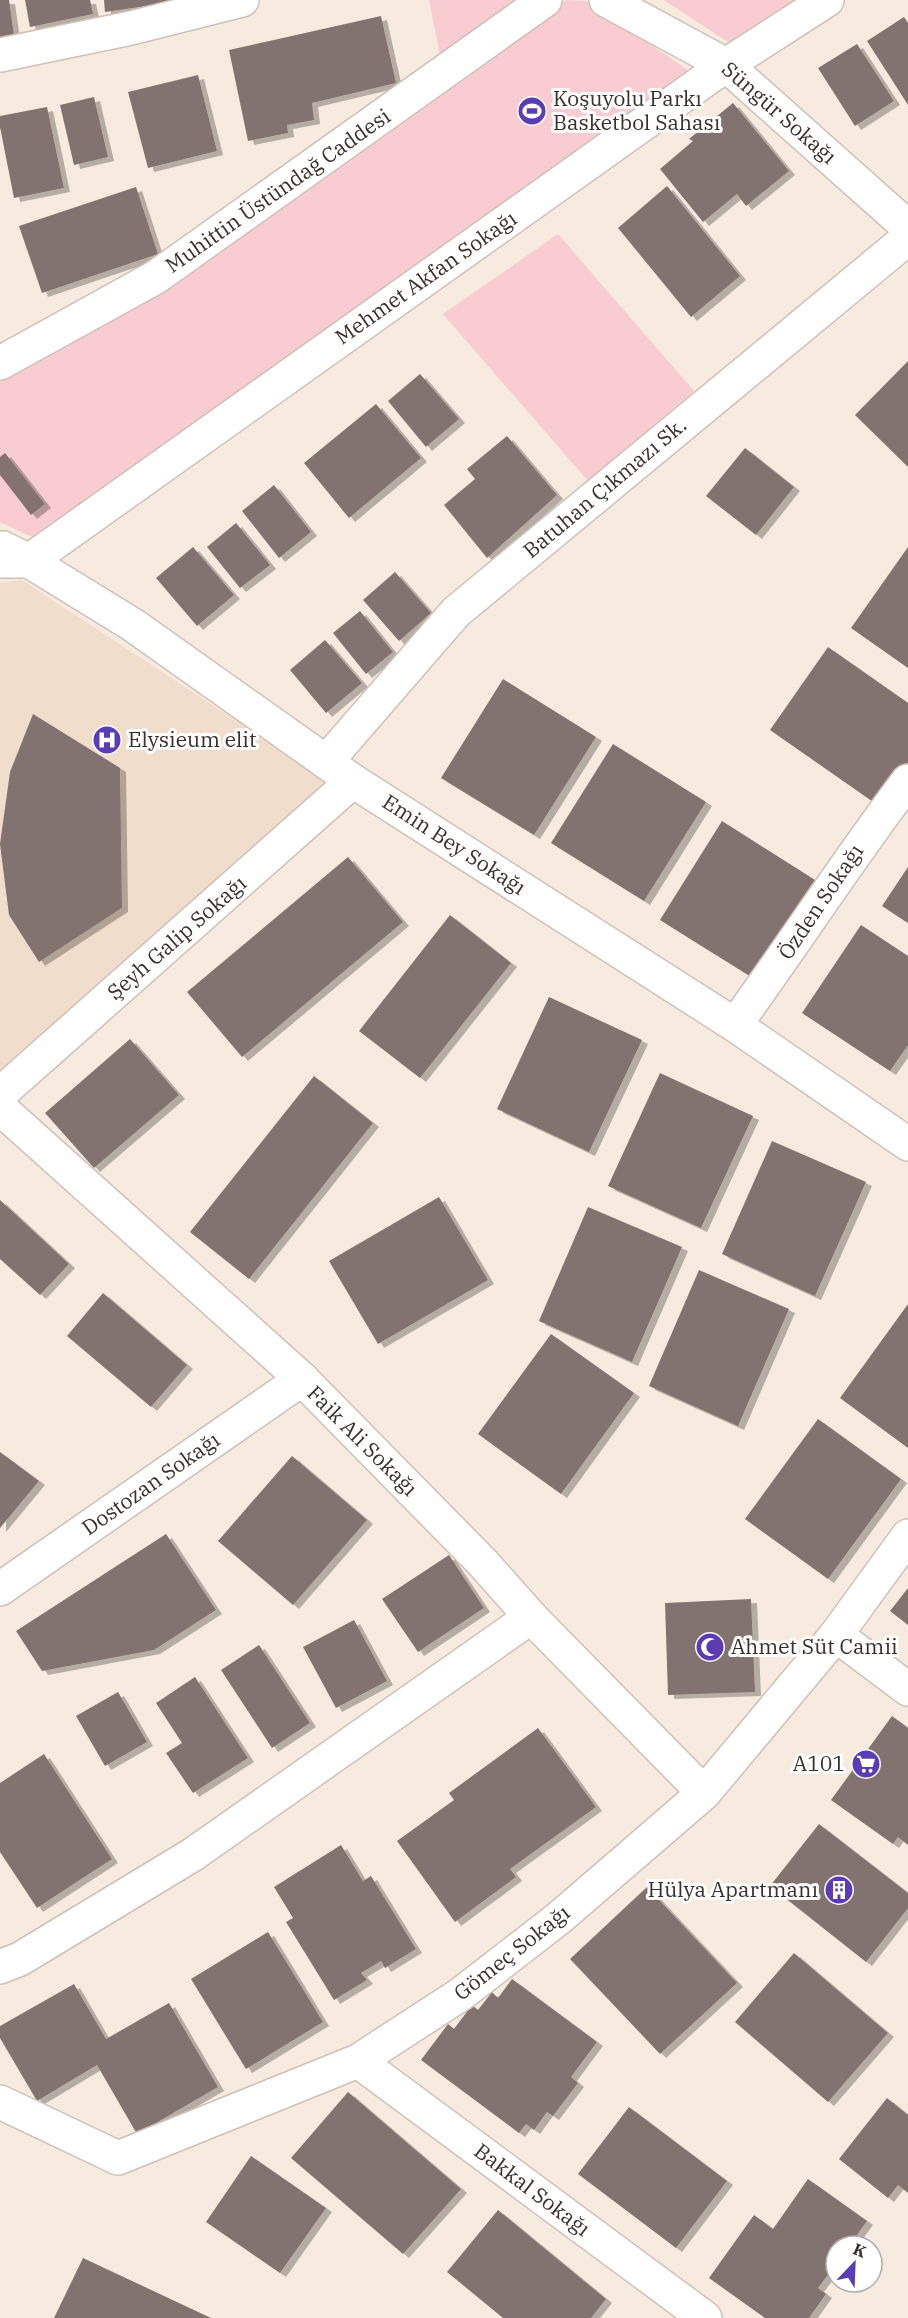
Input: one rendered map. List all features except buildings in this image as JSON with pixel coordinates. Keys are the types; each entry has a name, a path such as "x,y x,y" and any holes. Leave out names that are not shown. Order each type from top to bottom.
{"street":[{"path":"0,55 131,28 242,0"},
{"name":"Muhittin Üstündağ Caddesi","path":"0,363 156,277 545,0"},
{"name":"Süngür Sokağı","path":"606,0 726,65 908,227"},
{"name":"Mehmet Akfan Sokağı","path":"14,561 726,65 827,0"},
{"name":"Batuhan Çıkmazı Sk.","path":"326,762 456,612 908,238"},
{"name":"Emin Bey Sokağı","path":"0,546 14,561 133,625 353,781 735,1025 908,1144"},
{"name":"Özden Sokağı","path":"735,1025 908,780"},
{"name":"Şeyh Galip Sokağı","path":"0,1094 353,781"},
{"name":"Faik Ali Sokağı","path":"0,1108 302,1379 704,1793"},
{"name":"Dostozan Sokağı","path":"0,1589 302,1379"},
{"name":"Gömeç Sokağı","path":"0,2102 118,2158 358,2061 461,1994 559,1917 704,1793 836,1635 908,1536"},
{"path":"0,1967 20,1959 192,1856 531,1617"},
{"path":"836,1635 908,1689"},
{"name":"Bakkal Sokağı","path":"358,2061 705,2318"}],"shaded area":[{"path":"429,0 529,0 442,65"},
{"path":"566,0 586,1 688,70 45,543 0,522 0,373 162,271"},
{"path":"664,0 806,0 734,46"},
{"path":"558,234 694,391 588,481 443,314"},
{"path":"22,580 354,798 0,1093 0,583"}],"place":[{"name":"Koşuyolu Parkı Basketbol Sahası","path":"532,111"},
{"name":"Elysieum elit","path":"107,740"},
{"name":"Ahmet Süt Camii","path":"710,1647"},
{"name":"A101","path":"866,1764"},
{"name":"Hülya Apartmanı","path":"839,1890"}]}
